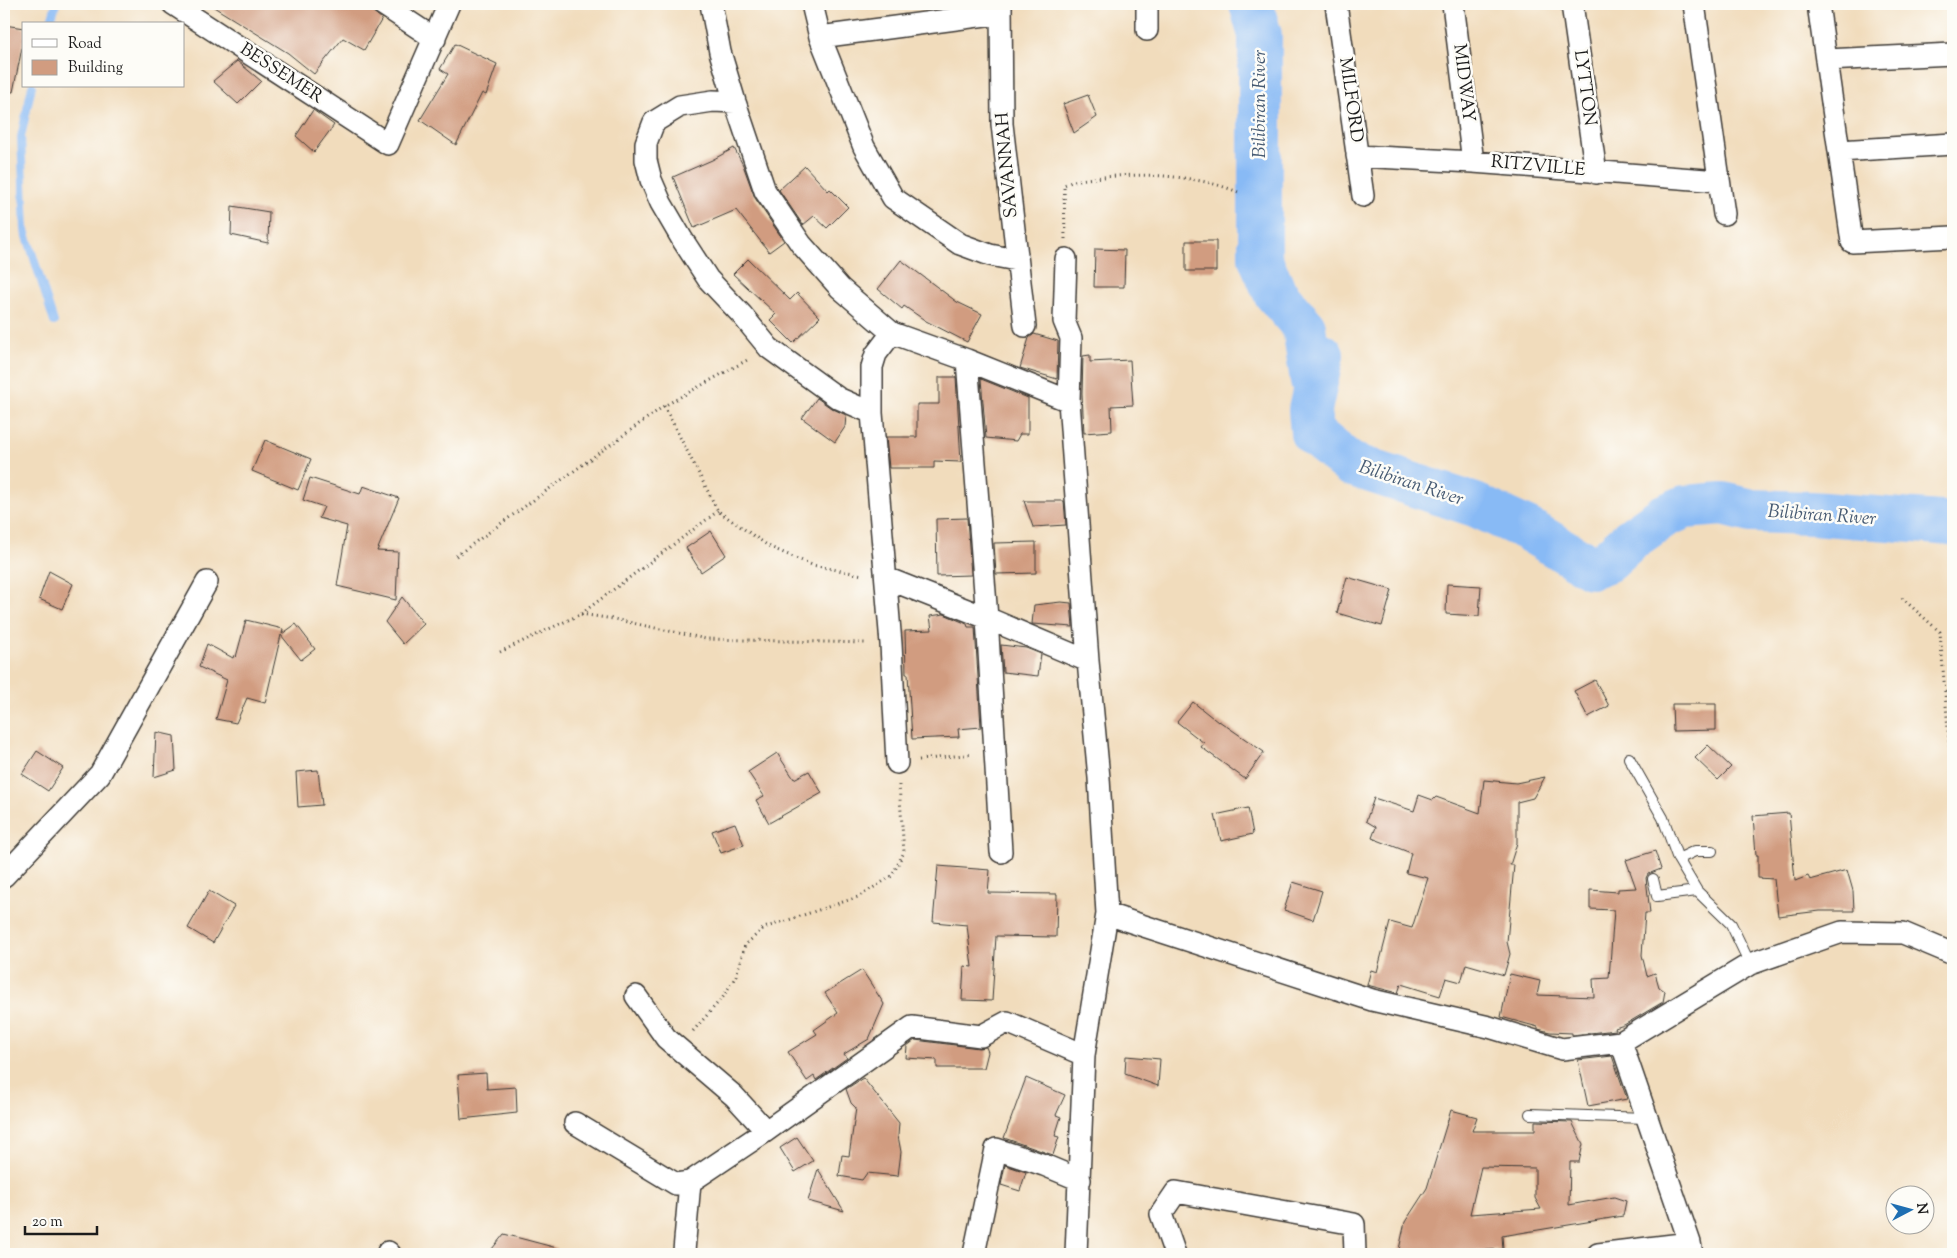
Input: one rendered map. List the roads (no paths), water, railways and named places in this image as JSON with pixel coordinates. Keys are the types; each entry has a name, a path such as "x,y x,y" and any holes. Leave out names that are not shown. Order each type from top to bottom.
{"street":[{"name":"BESSEMER","path":"173,4 388,144 435,39"},
{"path":"382,4 435,39 450,4"},
{"path":"711,4 720,52 765,191 801,244 840,288 892,333 967,360 1069,401"},
{"path":"812,4 820,37 864,147 893,198 960,244 990,255 1016,260"},
{"path":"1147,4 1147,30"},
{"name":"MILFORD","path":"1336,4 1363,196"},
{"name":"MIDWAY","path":"1453,4 1473,162"},
{"name":"LYTTON","path":"1572,4 1596,172"},
{"path":"1694,4 1724,214"},
{"path":"1818,4 1852,242 1953,237"},
{"path":"820,37 1002,8"},
{"name":"SAVANNAH","path":"1002,8 1002,124 1025,326"},
{"path":"1826,60 1953,54"},
{"path":"735,102 713,101 680,106 654,122 646,143 646,160 651,180 682,239 708,278 769,348 838,398 872,413"},
{"path":"1839,151 1953,144"},
{"name":"RITZVILLE","path":"1357,156 1473,162 1719,181"},
{"path":"1066,259 1064,321 1071,338 1069,401 1088,661 1099,778 1107,914 1084,1055 1076,1254"},
{"path":"892,333 876,354 872,367 872,413 892,644 897,762"},
{"path":"967,360 987,618 1001,852"},
{"path":"886,578 1088,661"},
{"path":"4,876 100,774 207,582"},
{"path":"1107,914 1372,1000 1489,1027 1562,1049 1621,1042 1750,964 1842,932 1904,934 1953,954"},
{"path":"636,996 666,1038 734,1096 766,1131"},
{"path":"575,1123 676,1184 690,1182 766,1131 912,1027 981,1036 1007,1022 1084,1055"},
{"path":"1598,1254 1691,1248 1621,1042"},
{"path":"974,1254 996,1149 1044,1165 1080,1180"},
{"path":"684,1251 690,1182"},
{"path":"1175,1254 1161,1214 1176,1192 1354,1224 1355,1254"}],"lane":[{"path":"1629,758 1663,818 1678,859 1697,891 1731,924 1750,964"},
{"path":"1678,859 1695,851 1712,851"},
{"path":"1653,879 1656,896 1697,891"},
{"path":"1530,1114 1646,1118"}],"waterway":[{"path":"51,22 56,4"},
{"name":"Bilibiran River","path":"1251,4 1260,35 1260,258 1275,293 1304,327 1312,381"},
{"path":"32,88 21,137 25,230 54,322"},
{"name":"Bilibiran River","path":"1312,381 1322,355 1310,410 1312,433 1350,464 1475,505 1527,529 1591,567 1607,561 1631,539 1664,516 1685,507 1723,504 1752,511 1811,513 1953,524"}]}
